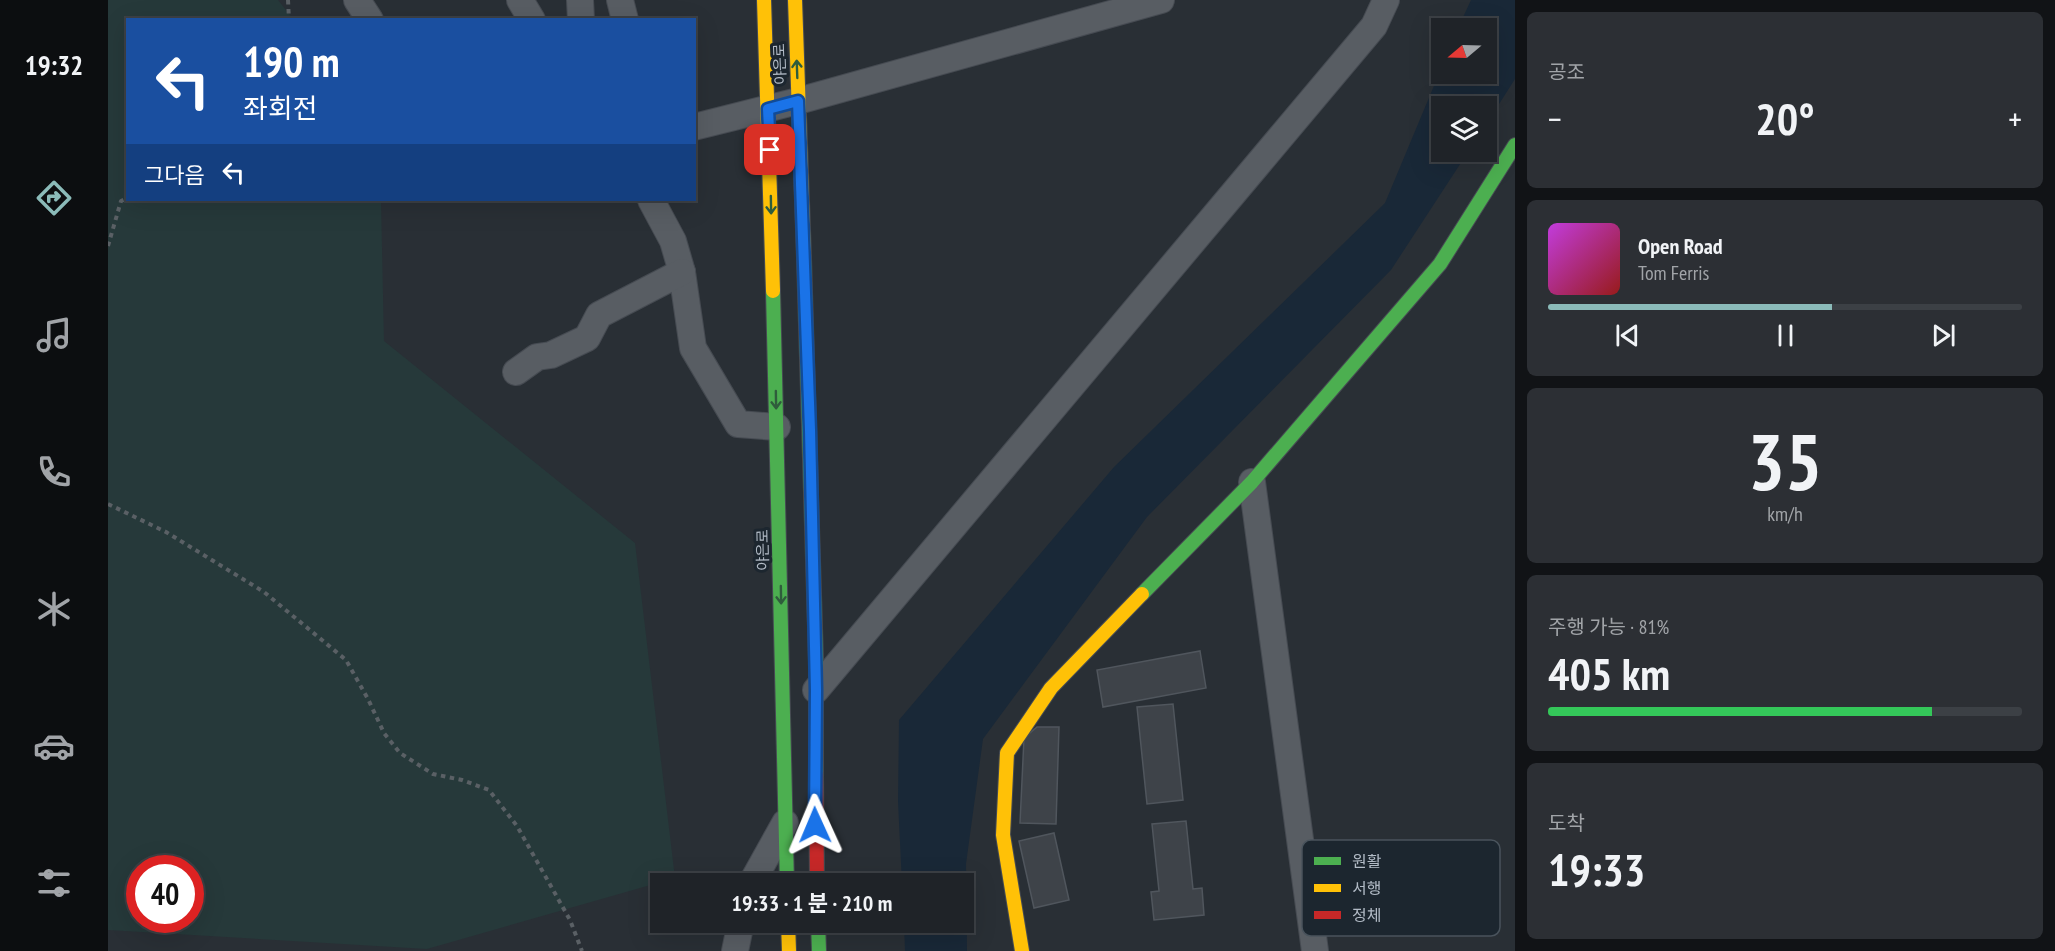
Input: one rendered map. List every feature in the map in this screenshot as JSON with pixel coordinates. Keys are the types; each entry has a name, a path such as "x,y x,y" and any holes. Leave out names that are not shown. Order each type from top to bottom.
{"street":[{"path":"357,0 369,18"},
{"path":"520,0 531,18"},
{"path":"580,0 581,18"},
{"path":"620,0 625,18"},
{"name":"야은로","path":"764,0 777,427 787,873"},
{"name":"야은로","path":"795,0 810,430 816,690 814,806 817,873"},
{"path":"696,127 1161,0"},
{"path":"816,690 1374,26 1386,0"},
{"path":"1022,951 1003,835 1007,753 1051,688 1252,482 1440,264 1515,145"},
{"path":"652,201 673,241 682,272 693,348 738,424 777,427"},
{"path":"516,372 537,357 551,355 587,338 599,315 682,272"},
{"path":"1252,482 1302,854"},
{"path":"757,873 785,823"},
{"path":"735,951 739,933"},
{"path":"788,933 789,951"},
{"path":"818,933 819,951"},
{"path":"1313,936 1315,951"}],"path":[{"path":"288,0 289,18"},
{"path":"108,246 121,201 126,199"},
{"path":"108,504 166,532 264,591 346,660 384,732 400,753 433,774 462,780 489,790 517,826 570,920 582,951"}],"shaded area":[{"path":"108,0 278,0 292,18 126,18 126,201 381,201 384,341 635,543 674,873 650,873 650,885 427,949 158,933 204,933 204,855 126,855 126,931 108,930"}],"water":[{"path":"1471,0 1515,0 1515,79 1497,107 1497,96 1431,96 1431,162 1461,162 1391,270 1147,517 983,739 966,873 902,873 898,802 899,720 1114,467 1385,203 1435,84 1497,84 1497,18 1463,18"},
{"path":"904,933 967,933 967,951 905,951"}],"building":[{"path":"1200,651 1206,688 1103,707 1097,670"},
{"path":"1173,704 1183,800 1147,804 1137,707"},
{"path":"1037,727 1059,727 1056,824 1020,823 1024,738"},
{"path":"1186,821 1193,889 1202,888 1204,915 1154,920 1151,892 1159,891 1152,824"},
{"path":"1054,833 1069,900 1034,908 1019,841"}],"traffic: fast":[{"path":"1142,594 1252,482 1440,264 1515,145"},
{"path":"804,258 816,661 816,775"},
{"path":"773,291 787,873"},
{"path":"818,933 819,951"}],"traffic: slow":[{"path":"764,0 773,291"},
{"path":"795,0 804,258"},
{"path":"1022,951 1003,835 1007,753 1051,688 1142,594"},
{"path":"788,933 789,951"}],"traffic: jam":[{"path":"816,775 817,873"}],"route":[{"path":"770,150 768,109 798,101 810,430 816,690 815,825"}]}
